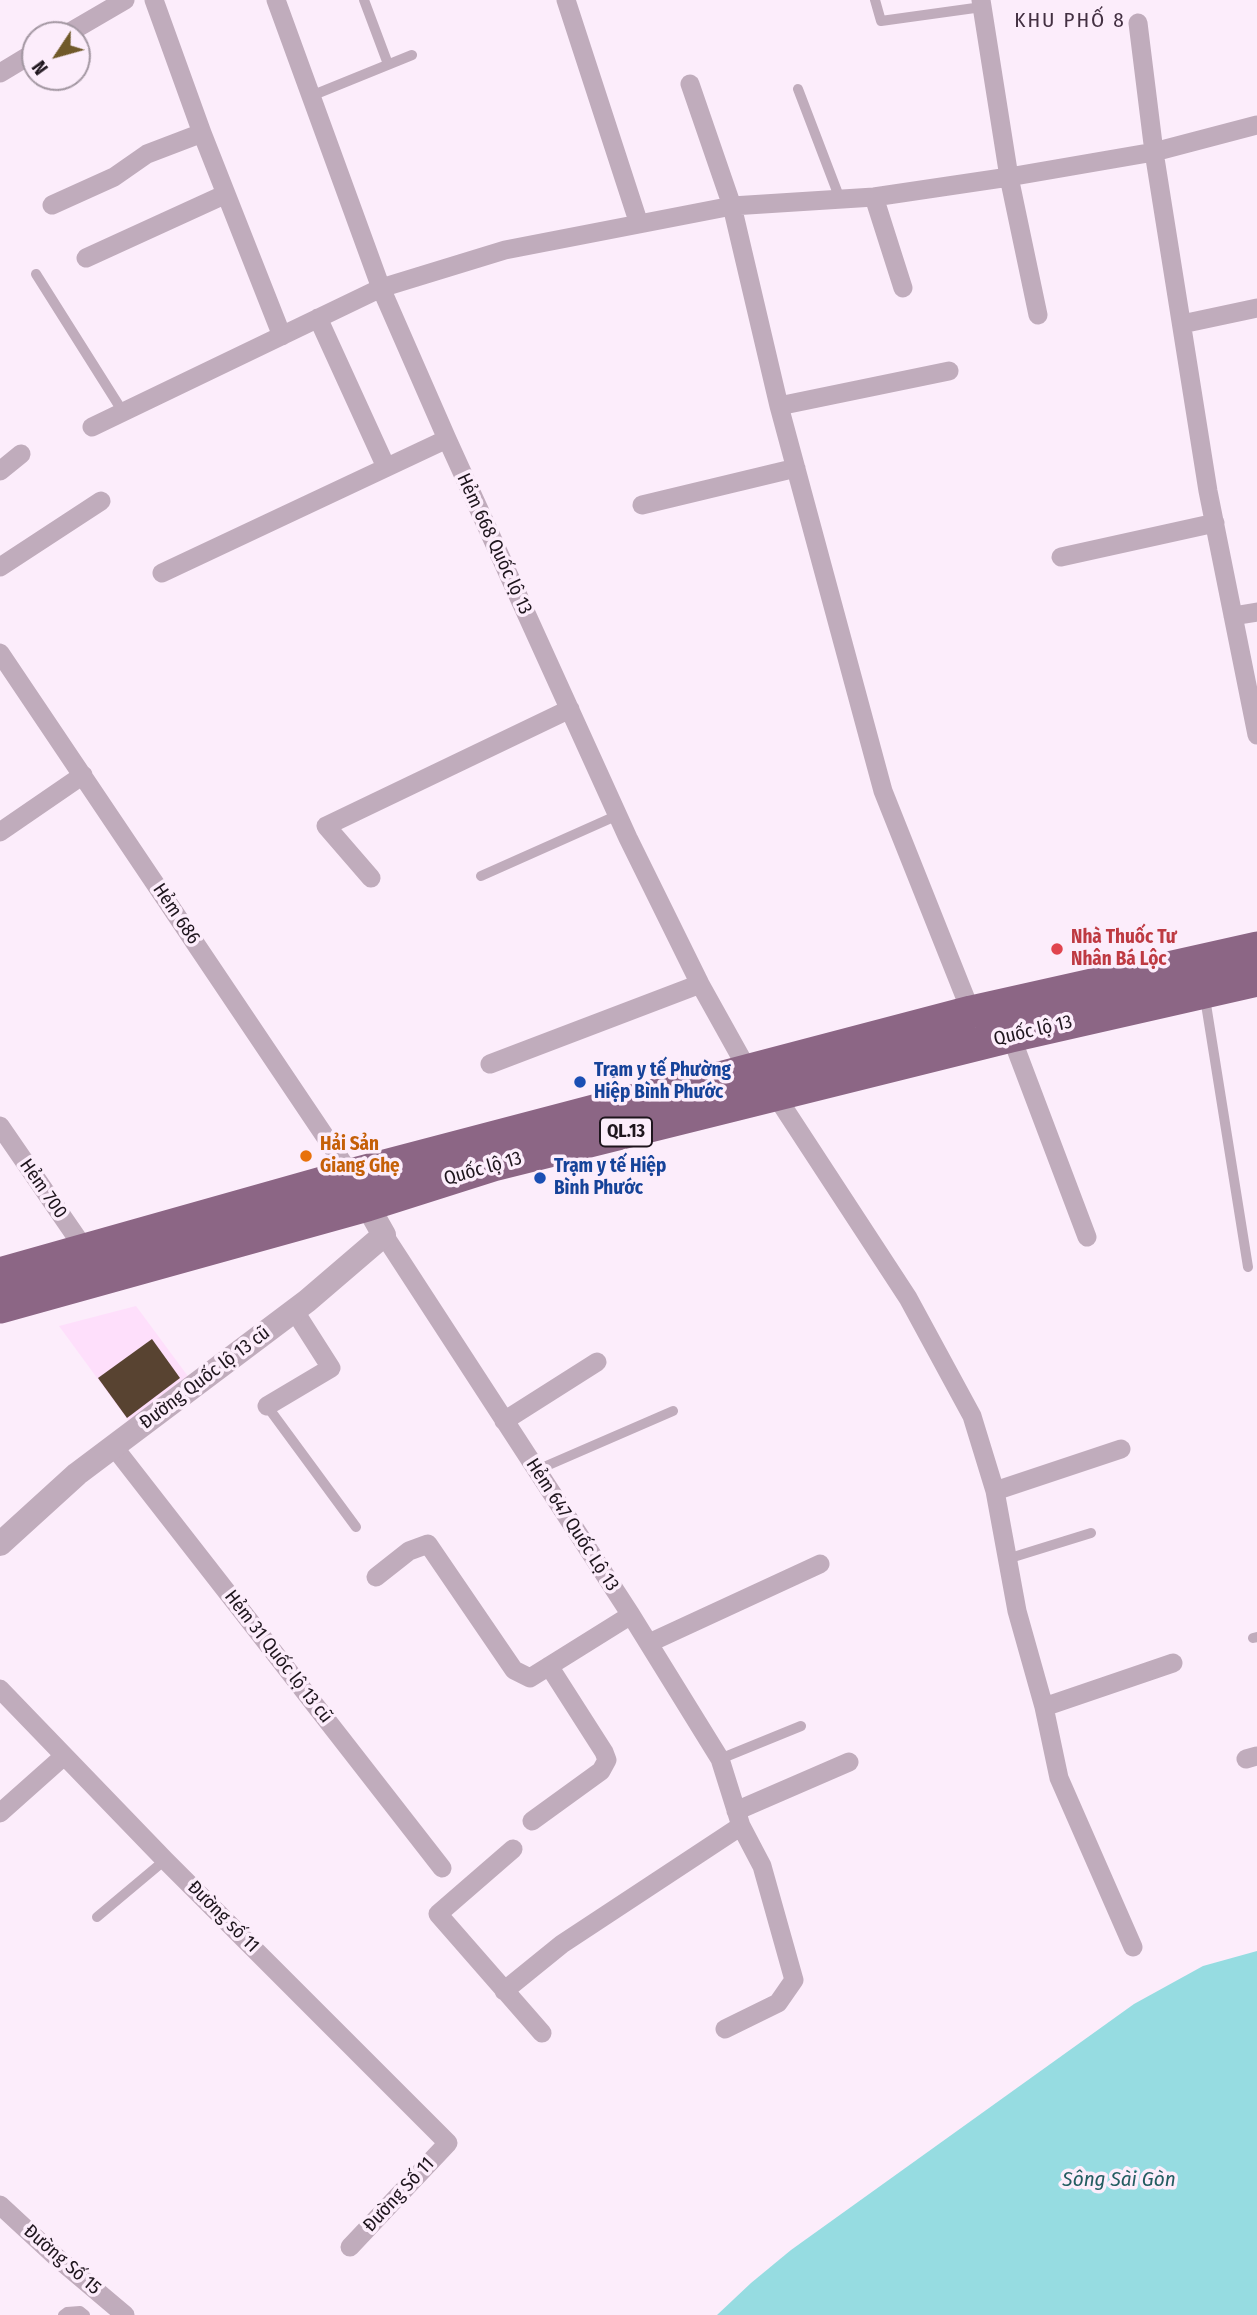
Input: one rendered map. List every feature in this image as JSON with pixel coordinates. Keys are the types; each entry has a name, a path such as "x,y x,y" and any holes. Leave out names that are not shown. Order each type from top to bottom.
{"highway":[{"name":"Quốc lộ 13","path":"0,1274 351,1175 971,1012 1257,948"},
{"name":"Quốc lộ 13","path":"0,1307 366,1205 493,1165 1011,1036 1257,980"},
{"path":"351,1175 366,1205"}],"street":[{"path":"89,21 125,0"},
{"path":"154,0 202,134 282,336"},
{"name":"Hẻm 668 Quốc lộ 13","path":"276,0 381,288 447,439 618,815 700,984 749,1072"},
{"path":"566,0 639,224"},
{"path":"981,3 1009,177 1038,315"},
{"path":"1138,23 1154,152 1215,523 1257,735"},
{"path":"0,73 21,60"},
{"path":"690,84 732,206 779,406 883,791 971,1012"},
{"path":"92,427 381,288 505,250 732,206 874,197 1009,177 1154,152 1257,125"},
{"path":"52,205 114,177 147,154 202,134"},
{"path":"86,258 226,194"},
{"path":"874,197 903,288"},
{"path":"1182,324 1257,307"},
{"path":"318,318 386,467"},
{"path":"779,406 949,371"},
{"path":"162,573 447,439"},
{"path":"0,471 21,454"},
{"path":"642,505 796,468"},
{"path":"0,567 101,501"},
{"path":"1061,557 1215,523"},
{"path":"1233,616 1257,612"},
{"name":"Hẻm 686","path":"0,653 351,1175"},
{"path":"372,878 326,826 570,709"},
{"path":"0,832 83,775"},
{"path":"490,1064 700,984"},
{"path":"1011,1036 1087,1237"},
{"path":"776,1096 908,1298 972,1416 995,1491 1017,1611 1044,1707 1059,1778 1133,1947"},
{"name":"Hẻm 700","path":"0,1126 86,1251"},
{"path":"366,1205 384,1235"},
{"name":"Đường Quốc lộ 13 cũ","path":"0,1544 77,1474 294,1310 384,1235"},
{"name":"Hẻm 647 Quốc Lộ 13","path":"384,1235 649,1643 720,1759 738,1818 762,1866 794,1980 778,2003 725,2029"},
{"path":"267,1406 331,1368 294,1310"},
{"path":"504,1421 597,1362"},
{"name":"Hẻm 31 Quốc lộ 13 cũ","path":"114,1447 442,1868"},
{"path":"995,1491 1121,1449"},
{"path":"376,1577 409,1551 428,1544 514,1670 530,1678 631,1615"},
{"path":"649,1643 821,1564"},
{"path":"1044,1707 1172,1663"},
{"path":"532,1821 601,1771 607,1760 549,1665"},
{"name":"Đường số 11","path":"0,1689 165,1860 448,2143"},
{"path":"0,1813 64,1756"},
{"path":"504,1991 562,1944 738,1818 849,1762"},
{"path":"513,1849 438,1914 542,2033"},
{"name":"Đường Số 11","path":"351,2247 448,2143"},
{"name":"Đường Số 15","path":"0,2205 125,2315"}],"lane":[{"path":"364,0 388,64"},
{"path":"875,0 881,21 981,3"},
{"path":"311,96 412,55"},
{"path":"798,89 841,199"},
{"path":"36,274 123,412"},
{"path":"481,876 618,815"},
{"path":"1204,991 1248,1267"},
{"path":"267,1406 356,1527"},
{"path":"537,1470 673,1411"},
{"path":"1007,1559 1091,1533"},
{"path":"720,1759 802,1726"},
{"path":"97,1917 165,1860"},
{"path":"64,2315 67,2312 80,2311 85,2315"}],"shaded area":[{"path":"136,1306 190,1379 130,1423 59,1326"}],"water":[{"name":"Sông Sài Gòn","path":"1257,1951 1257,2315 717,2315 791,2250 1134,2004 1203,1966"}],"building":[{"path":"152,1339 180,1378 127,1418 98,1378"}],"place":[{"name":"Nhà Thuốc Tư Nhân Bá Lộc","path":"1057,949"},
{"name":"Trạm y tế Phường Hiệp Bình Phước","path":"580,1082"},
{"name":"Hải Sản Giang Ghẹ","path":"306,1156"},
{"name":"Trạm y tế Hiệp Bình Phước","path":"540,1178"}],"district":[{"name":"KHU PHỐ 8","path":"1070,21"}]}
